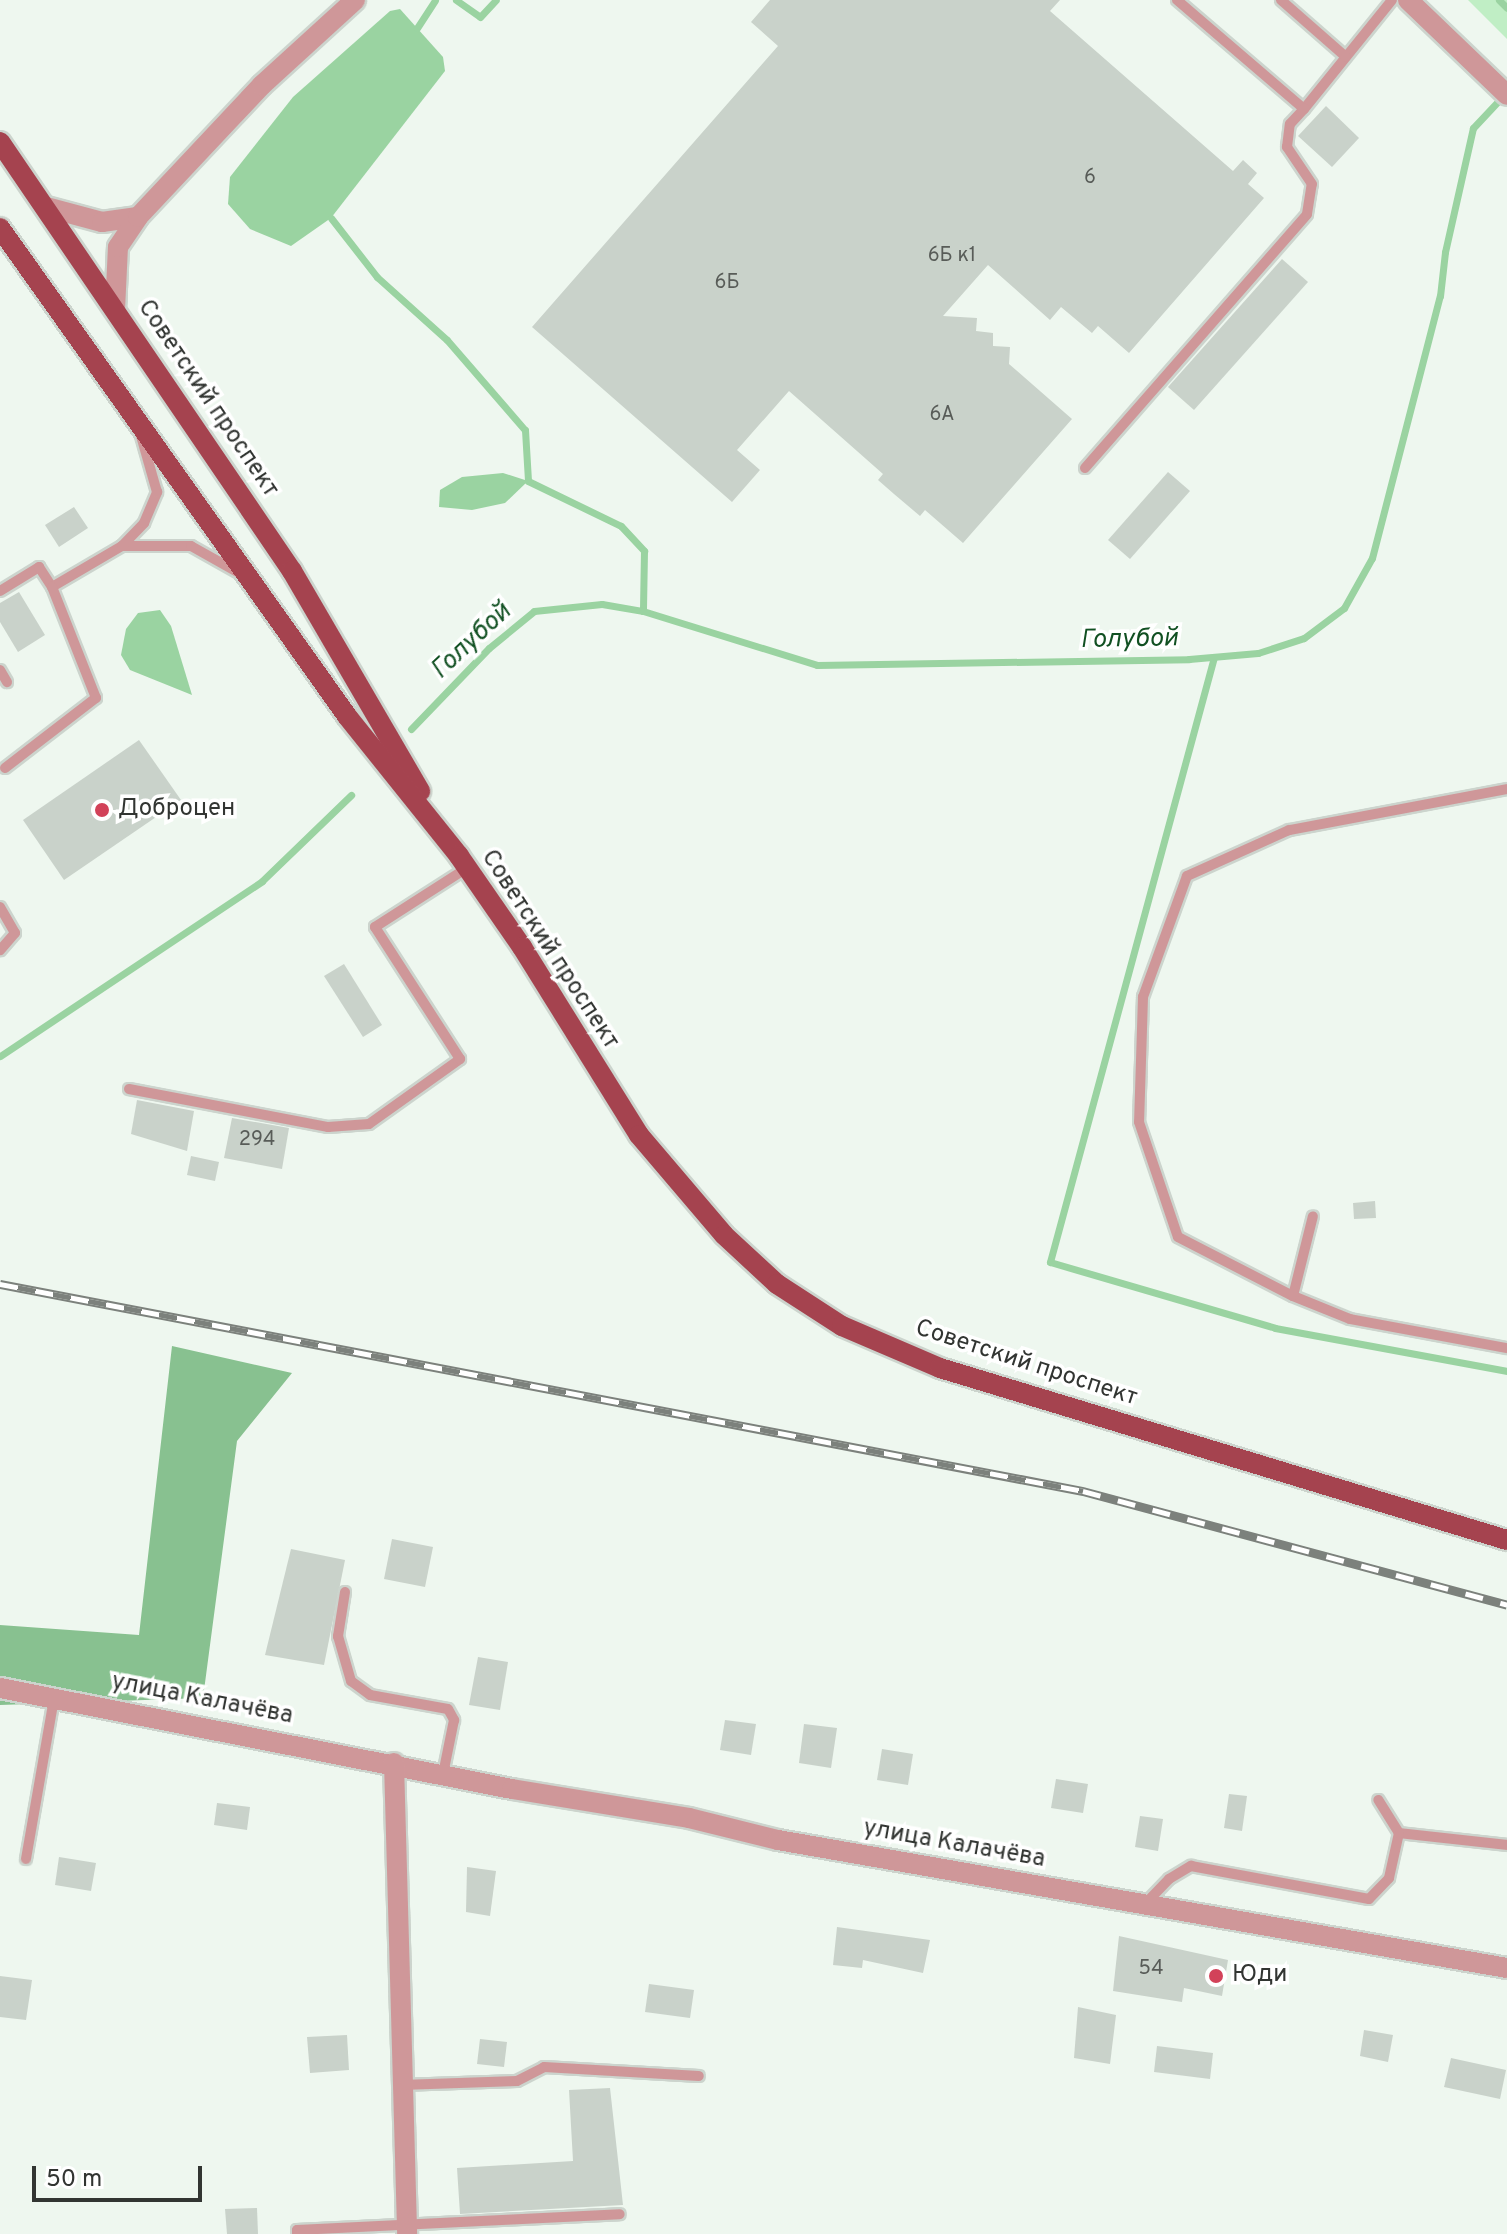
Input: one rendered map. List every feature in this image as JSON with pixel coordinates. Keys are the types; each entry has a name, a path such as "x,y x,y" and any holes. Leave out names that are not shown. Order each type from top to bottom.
{"main road":[{"name":"Советский проспект","path":"0,142 292,571 463,862 639,1135 724,1235 777,1284 829,1318 954,1372 1507,1540"},
{"name":"Советский проспект","path":"0,228 347,716 463,862"}],"street":[{"path":"115,310 118,247 138,217 262,85 355,0"},
{"path":"1408,0 1502,90"},
{"path":"46,207 102,222 138,217"},
{"name":"улица Калачёва","path":"0,1688 1144,1905 1507,1968"},
{"path":"394,1763 400,2085 407,2229"}],"lane":[{"path":"1177,0 1304,109"},
{"path":"1281,0 1346,57"},
{"path":"1085,468 1307,214 1312,184 1287,147 1290,124 1392,0"},
{"path":"52,587 122,546 144,523 157,492 135,419"},
{"path":"122,546 191,546 249,578"},
{"path":"0,591 39,567 52,587 96,698 5,768"},
{"path":"0,670 7,682"},
{"path":"1507,789 1289,830 1187,876 1143,997 1139,1122 1178,1237 1293,1296 1350,1319 1507,1348"},
{"path":"129,1089 328,1127 369,1124 460,1059 375,927 463,862"},
{"path":"0,907 15,933 0,950"},
{"path":"1293,1296 1313,1216"},
{"path":"345,1592 338,1636 351,1681 370,1695 448,1709 454,1720 443,1774"},
{"path":"26,1859 54,1698"},
{"path":"1144,1905 1169,1879 1191,1866 1369,1899 1389,1878 1399,1833 1378,1800"},
{"path":"1399,1833 1421,1831 1482,1845 1507,1845"},
{"path":"400,2085 517,2081 544,2067 699,2076"},
{"path":"297,2234 297,2230 407,2229 620,2214"}],"shaded area":[{"path":"1468,0 1507,0 1507,39"},
{"path":"400,9 443,57 445,71 331,218 291,246 250,229 228,204 230,177 293,97 390,11"},
{"path":"503,473 528,481 505,503 472,510 439,507 440,490 462,477"},
{"path":"160,610 171,626 192,695 130,670 121,655 126,629 138,613"},
{"path":"172,1346 292,1373 237,1441 203,1698 0,1705 0,1625 139,1635"}],"building":[{"path":"770,0 1060,0 1050,11 1233,171 1243,160 1257,173 1248,184 1264,198 1129,353 1098,326 1092,333 1061,307 1050,320 988,265 943,316 977,318 976,331 993,333 993,346 1010,347 1009,364 1072,419 963,543 925,510 920,516 894,494 878,480 883,474 789,391 737,450 760,470 732,502 532,327 778,46 751,22"},
{"path":"1326,106 1359,138 1332,167 1298,136"},
{"path":"1282,259 1308,282 1194,410 1168,387"},
{"path":"1168,472 1190,491 1130,559 1108,540"},
{"path":"74,507 88,528 59,547 45,525"},
{"path":"19,592 45,635 18,652 0,622 0,603"},
{"name":"Доброцен","path":"139,740 181,800 64,880 23,820"},
{"path":"344,964 382,1025 363,1037 324,976"},
{"path":"137,1100 194,1111 187,1151 131,1134"},
{"path":"232,1118 289,1128 282,1169 224,1158"},
{"path":"191,1156 219,1162 215,1181 187,1175"},
{"path":"1375,1201 1376,1218 1354,1219 1353,1203"},
{"path":"392,1539 433,1547 425,1587 384,1579"},
{"path":"291,1549 345,1560 324,1665 265,1655"},
{"path":"478,1657 508,1662 500,1710 469,1705"},
{"path":"725,1720 756,1724 751,1755 720,1750"},
{"path":"804,1724 837,1728 831,1768 799,1763"},
{"path":"882,1749 913,1754 908,1785 877,1780"},
{"path":"1056,1779 1088,1784 1083,1813 1051,1808"},
{"path":"1229,1794 1247,1796 1242,1831 1224,1828"},
{"path":"217,1803 250,1807 247,1830 214,1825"},
{"path":"1140,1816 1163,1819 1158,1851 1135,1847"},
{"path":"59,1857 96,1863 91,1891 55,1885"},
{"path":"467,1867 496,1871 490,1916 466,1912"},
{"path":"837,1927 930,1940 923,1973 863,1960 862,1968 833,1965"},
{"path":"1119,1936 1228,1960 1222,1996 1184,1988 1182,2002 1113,1991"},
{"path":"0,1976 32,1980 26,2020 0,2017"},
{"path":"649,1984 694,1990 690,2018 645,2012"},
{"path":"1078,2007 1116,2015 1110,2064 1074,2058"},
{"path":"1364,2030 1393,2035 1388,2062 1360,2056"},
{"path":"347,2035 349,2070 310,2073 307,2037"},
{"path":"480,2039 507,2042 504,2067 477,2064"},
{"path":"1157,2046 1213,2053 1210,2079 1154,2072"},
{"path":"1451,2058 1506,2070 1500,2099 1444,2087"},
{"path":"610,2088 623,2205 460,2214 457,2168 573,2161 569,2090"},
{"path":"257,2208 258,2234 227,2234 225,2209"}],"waterway":[{"path":"417,28 435,0"},
{"path":"456,0 480,17 496,0"},
{"name":"Голубой","path":"1499,0 1507,8"},
{"name":"Голубой","path":"411,729 489,648 534,611 602,604 643,611 817,665 1189,659 1258,653 1304,638 1344,608 1372,558 1440,296 1445,252 1473,128 1503,96"},
{"path":"331,218 377,277 447,340 525,430 528,481 621,526 644,551 643,611"},
{"path":"1214,657 1050,1262 1275,1328 1507,1371"},
{"name":"Голубой","path":"0,1056 262,881 351,795"}],"railway":[{"path":"0,1284 1083,1491 1507,1605"}],"place":[{"name":"Доброцен","path":"102,810"},
{"name":"Юди","path":"1216,1976"}]}
